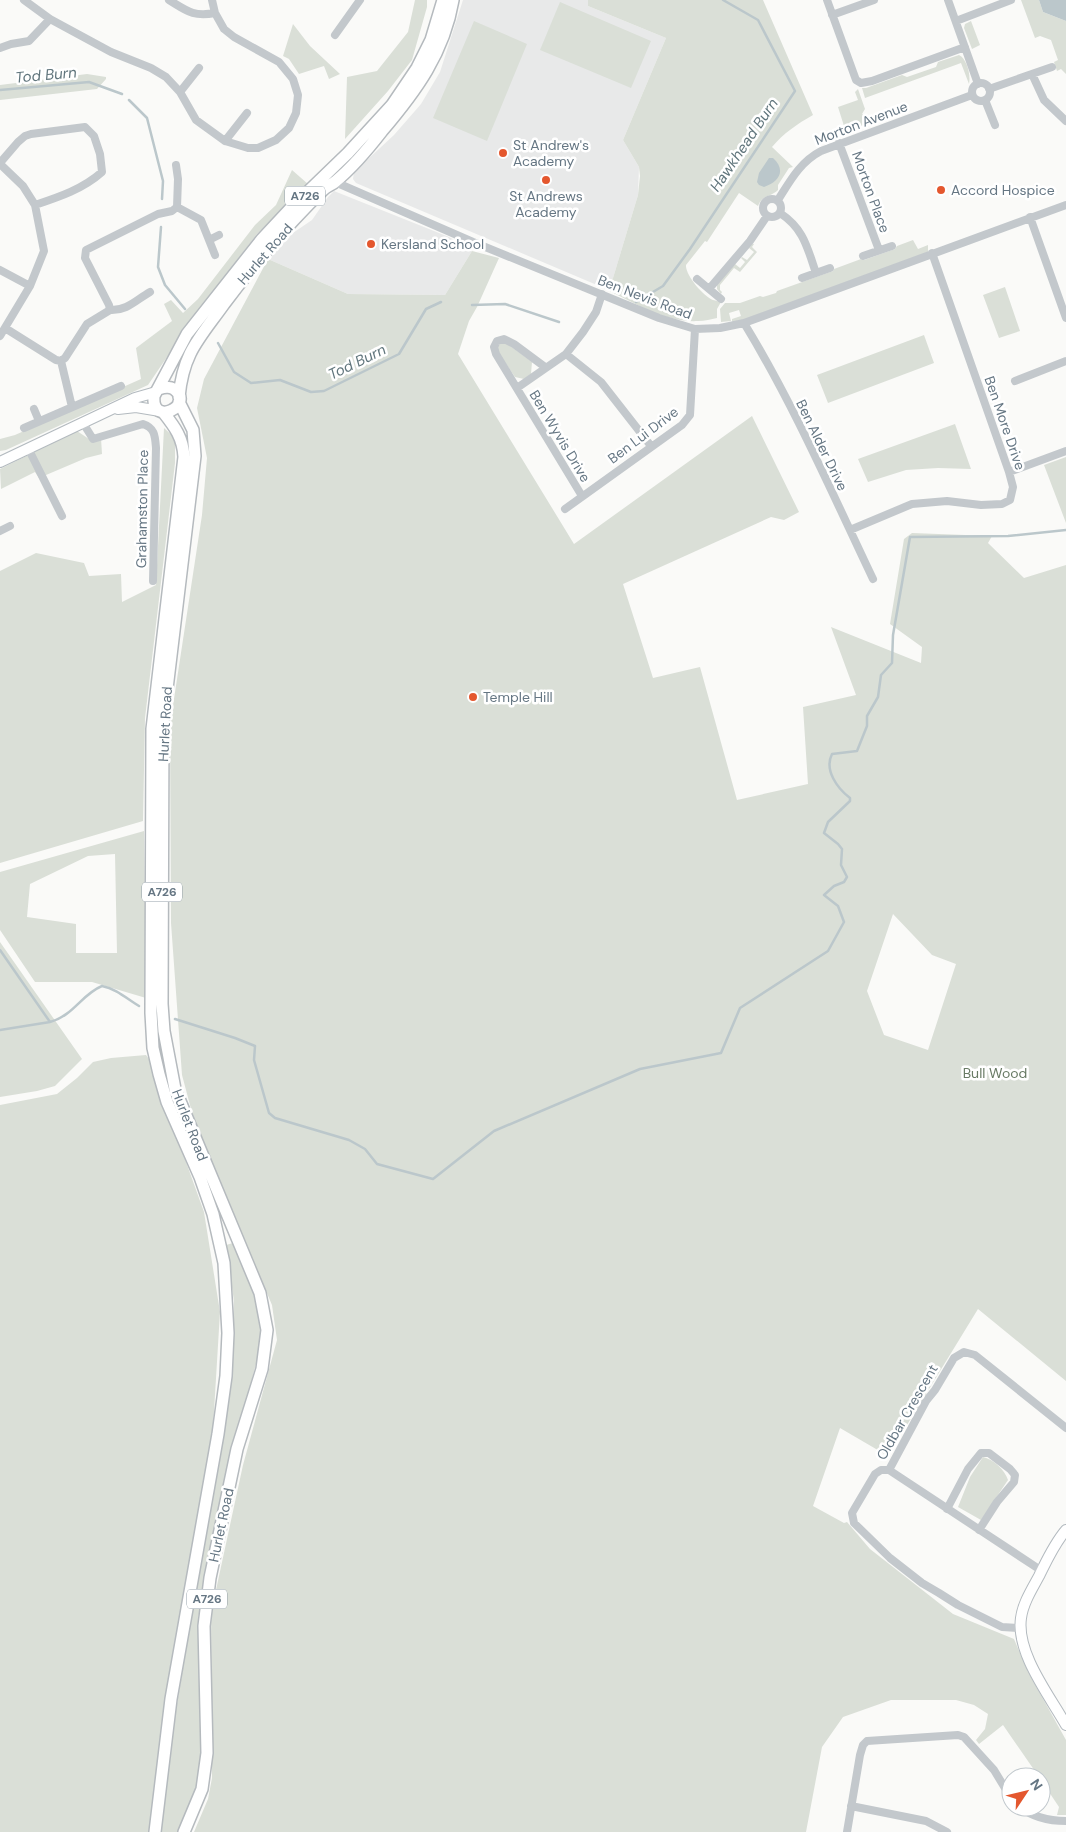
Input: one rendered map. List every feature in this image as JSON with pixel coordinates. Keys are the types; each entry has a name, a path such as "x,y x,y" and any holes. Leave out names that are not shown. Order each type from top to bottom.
{"main road":[{"name":"Hurlet Road","path":"157,391 188,334 257,245 290,209 348,153 392,105 417,68 428,47 443,0"},
{"name":"Hurlet Road","path":"184,1832 202,1789 206,1753 204,1626 210,1578 237,1449 262,1369 267,1330 260,1294 175,1089 164,1031 162,1004 163,722 195,456 193,430 179,400 181,376 191,349 259,259 325,188 335,182 366,150 414,93 439,48 453,0"},
{"path":"0,462 135,398 157,391 163,387 175,390 179,400 172,411 161,412 136,407 108,412"},
{"path":"157,391 154,400 161,412"},
{"name":"Hurlet Road","path":"155,1832 172,1690 218,1434 226,1376 228,1333 224,1263 213,1214 200,1177 167,1102 153,1048 151,1013 152,729 184,457 184,446 178,432 161,412"},
{"path":"1066,1530 1055,1545 1023,1608 1020,1628 1021,1639 1027,1656 1066,1725"}],"street":[{"path":"24,0 50,19 111,52 151,68 166,77 180,92 196,120 225,141 248,148 258,148 276,140 289,128 296,113 298,95 294,79 279,62 234,37 224,28 215,13 212,0"},
{"path":"168,0 190,14 215,13"},
{"path":"335,35 360,0"},
{"path":"827,0 856,80 862,83 965,47"},
{"path":"832,15 874,0"},
{"path":"948,0 978,84"},
{"path":"956,21 1011,0"},
{"path":"0,48 29,41 50,19"},
{"path":"989,89 1052,66"},
{"path":"180,92 199,68"},
{"path":"1032,74 1044,100 1066,121"},
{"path":"978,84 983,84 989,89 989,94 985,100 979,101 972,95 974,87 978,84"},
{"name":"Morton Avenue","path":"778,200 799,167 811,156 839,143 972,95"},
{"path":"985,100 994,124"},
{"path":"225,141 247,113"},
{"path":"0,336 30,286 44,251 35,205 23,186 0,164 18,142 31,134 85,127 94,136 100,154 102,172 70,192 35,205"},
{"name":"Morton Place","path":"839,143 879,250"},
{"path":"110,310 86,258 86,250 158,214 172,211 177,207 178,178 176,165"},
{"name":"Ben Nevis Road","path":"335,182 473,242 659,318 695,329 720,328 744,323 1066,205"},
{"path":"770,199 778,200 782,206 780,213 774,217 767,216 763,210 764,203 770,199"},
{"path":"177,207 200,220 215,255"},
{"path":"780,213 791,221 805,240 816,273"},
{"path":"709,289 750,241 767,216"},
{"path":"1030,217 1066,318"},
{"path":"209,240 219,235"},
{"name":"Morton Place","path":"863,256 892,246"},
{"name":"Ben More Drive","path":"850,530 912,504 947,501 981,505 1002,504 1010,500 1013,487 1009,472 932,253"},
{"path":"802,278 830,268"},
{"path":"0,270 30,286"},
{"path":"697,278 721,299"},
{"path":"62,361 66,358 87,324 110,310 129,307 139,298 150,292"},
{"name":"Ben Wyvis Drive","path":"517,388 566,354 596,312 602,294"},
{"path":"139,298 145,306"},
{"name":"Ben Alder Drive","path":"744,323 769,364 873,579"},
{"path":"5,328 56,360 62,361"},
{"name":"Ben Lui Drive","path":"565,510 682,424 690,414 695,329"},
{"name":"Ben Wyvis Drive","path":"545,368 514,344 504,339 497,341 494,347 496,354 582,496"},
{"path":"566,354 601,382 651,446"},
{"path":"62,361 72,407"},
{"path":"1015,381 1066,361"},
{"path":"24,428 121,386"},
{"path":"34,409 38,421"},
{"name":"Grahamston Place","path":"83,423 93,439 143,424 149,426 155,433 153,581"},
{"path":"28,448 62,516"},
{"path":"1009,472 1066,451"},
{"path":"0,531 10,526"},
{"name":"Oldbar Crescent","path":"1020,1628 1002,1627 958,1606 922,1583 890,1558 854,1524 852,1513 875,1474 881,1470 889,1470 926,1401 935,1390 954,1358 964,1352 975,1355 1066,1428"},
{"path":"947,1509 968,1469 981,1453 989,1453 1015,1475 1014,1482 997,1502 979,1530"},
{"path":"889,1470 1042,1571"},
{"path":"846,1832 862,1748 868,1741 958,1735 964,1737 994,1770 1001,1782"},
{"path":"851,1806 926,1820 933,1828 947,1832"},
{"path":"1036,1817 1066,1821"}],"shaded area":[{"name":"St Andrew's Academy","path":"463,0 588,0 588,6 666,38 623,140 639,167 638,195 613,278 604,288 356,183 353,179 354,172 394,135 421,104 440,72"},
{"path":"1039,0 1066,0 1066,21 1043,12"},
{"path":"769,158 773,158 777,162 780,171 774,182 764,187 757,182 759,173"},
{"name":"Kersland School","path":"334,191 449,237 472,251 445,295 348,294 268,259 287,237 312,220"}],"green space":[{"path":"415,0 427,0 427,7 412,60 388,91 345,139 347,77 377,71 408,32"},
{"path":"588,0 763,0 813,115 791,129 772,147 793,167 789,168 778,185 778,190 764,198 758,206 739,193 707,242 705,241 686,265 692,280 700,290 709,298 721,302 717,309 717,318 698,321 674,319 638,305 604,288 613,278 638,195 639,167 623,140 666,38 588,6"},
{"path":"1021,0 1039,0 1043,12 1066,21 1066,74 1061,69 1057,71 1054,62 1058,60 1051,40 1040,36 1035,38"},
{"path":"560,2 651,41 631,88 540,50"},
{"path":"474,21 527,44 487,141 433,118"},
{"path":"971,21 980,45 972,49 964,28 965,24"},
{"path":"293,24 310,46 340,74 329,79 324,66 299,74 289,59 283,56"},
{"path":"959,55 968,68 969,84 961,63 865,98 862,88 902,75 907,77 936,67 938,62"},
{"path":"87,74 106,77 106,79 97,89 0,100 0,85"},
{"path":"858,89 865,109 862,114 868,117 870,121 848,131 846,126 844,126 838,107 858,100 855,92"},
{"path":"292,170 308,184 257,234 199,310 148,385 6,450 0,451 0,439 15,435 141,379 136,348 172,321 164,304 171,300 183,313 198,299 255,225 276,205"},
{"path":"913,240 918,249 928,245 928,252 743,320 732,322 732,319 741,316 739,310 729,313 731,321 721,322 720,309 725,303 740,303 776,293 861,259 864,260 895,249 897,246"},
{"path":"754,244 752,247 757,252 740,272 734,268 720,285 721,294 717,289 717,284 735,264 740,268 745,262 742,257 747,260 754,252 749,248"},
{"name":"Bull Wood","path":"472,251 499,258 469,321 458,354 574,544 752,416 799,512 784,520 771,517 623,584 653,678 700,667 737,800 808,784 803,707 856,695 831,627 921,663 922,647 890,624 904,539 912,533 992,536 988,543 1024,578 1066,565 1066,1381 978,1309 888,1456 840,1428 813,1506 844,1523 847,1522 870,1549 953,1614 1014,1639 1028,1672 1066,1740 1066,1815 1057,1815 1059,1807 1051,1795 1051,1767 1032,1767 1003,1725 979,1744 976,1740 985,1729 988,1714 974,1705 956,1700 891,1700 843,1717 822,1747 806,1832 194,1832 208,1799 212,1778 211,1613 243,1465 277,1340 272,1305 194,1120 182,1075 171,923 170,725 202,515 207,458 197,408 204,379 268,259 348,294 445,295","holes":["893,914 932,955 956,964 928,1050 884,1035 867,991"]},
{"path":"1005,287 1020,331 999,338 983,295"},
{"path":"924,335 934,363 828,403 817,375"},
{"path":"502,342 532,362 531,374 524,379 515,377 498,352 497,346"},
{"path":"955,424 971,469 938,468 906,470 868,482 858,459"},
{"path":"164,428 175,438 175,463 145,718 143,821 0,863 0,571 36,553 84,563 89,576 121,574 122,602 156,585"},
{"path":"77,431 89,439 101,438 102,454 86,458 39,478 35,472 1,489 0,469"},
{"path":"1066,457 1066,523 1044,465"},
{"path":"144,831 146,998 92,982 35,982 0,930 0,872","holes":["115,854 117,953 76,953 76,924 27,917 30,884 88,856"]},
{"path":"0,942 82,1059 55,1086 0,1097"},
{"path":"146,1055 204,1212 220,1312 213,1428 173,1660 151,1832 0,1832 0,1105 57,1094 93,1062 111,1058"},
{"path":"233,1243 258,1302 261,1319 261,1345 230,1461 198,1619 203,1745 198,1790 180,1832 160,1832 171,1740 231,1378 234,1301 226,1245"},
{"path":"983,1457 991,1460 998,1466 1008,1480 981,1520 958,1507 970,1477"}],"waterway":[{"name":"Hawkhead Burn","path":"636,302 663,286 690,249 795,91 758,20 723,0"},
{"name":"Tod Burn","path":"0,90 89,82 122,94"},
{"name":"Tod Burn","path":"129,100 147,118 163,181 162,199"},
{"name":"Tod Burn","path":"161,227 158,267 165,285 185,309"},
{"name":"Tod Burn","path":"218,343 234,372 251,383 280,380 311,392 324,391 399,354 426,309 441,302"},
{"name":"Tod Burn","path":"472,305 505,304 559,322"},
{"path":"175,1019 255,1046 254,1060 269,1113 275,1118 349,1140 365,1149 377,1164 433,1179 494,1131 640,1069 721,1053 740,1008 828,951 844,922 838,906 824,895 834,886 844,882 847,877 841,865 842,849 824,833 828,822 850,801 850,798 836,784 833,778 830,760 832,754 857,751 867,726 867,716 878,697 881,675 892,663 893,635 910,537 1008,536 1066,530"},
{"path":"0,950 50,1022 65,1015 89,994 102,986 117,992 139,1006"},
{"path":"0,1030 50,1022"}],"place":[{"name":"St Andrew's Academy","path":"503,153"},
{"name":"St Andrews Academy","path":"546,180"},
{"name":"Accord Hospice","path":"941,190"},
{"name":"Kersland School","path":"371,244"},
{"name":"Temple Hill","path":"473,697"}]}
